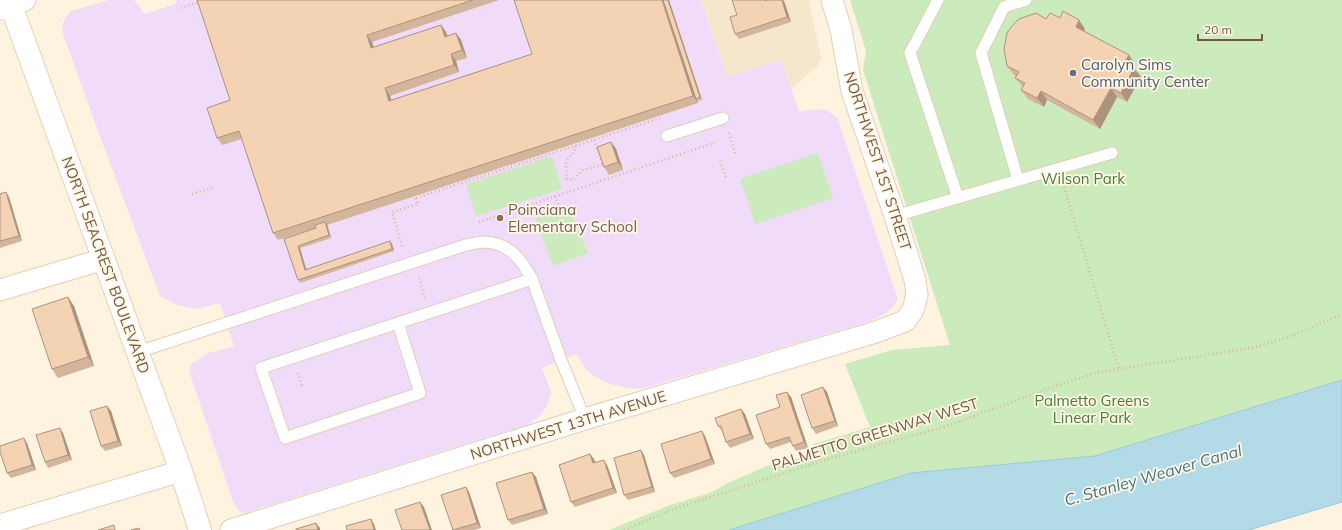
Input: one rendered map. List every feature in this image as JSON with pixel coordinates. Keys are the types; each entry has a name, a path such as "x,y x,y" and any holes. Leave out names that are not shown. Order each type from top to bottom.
{"street":[{"name":"NORTHWEST 1ST STREET","path":"832,0 841,30 852,91 895,216 915,280 917,295 913,310 905,321"},
{"name":"NORTH SEACREST BOULEVARD","path":"11,4 181,471 200,530"},
{"path":"0,290 104,259"},
{"name":"NORTHWEST 13TH AVENUE","path":"231,530 585,419 876,332 905,321"},
{"path":"0,525 181,471"}],"lane":[{"path":"938,0 910,53 958,198"},
{"path":"1018,180 981,53 1004,7 1026,0"},
{"path":"667,136 723,118"},
{"path":"895,216 1112,153"},
{"path":"138,352 466,245 485,242 504,246 513,252 525,266 532,278 561,360 585,419"},
{"path":"398,323 420,393 285,438 261,368 532,278"}],"path":[{"path":"181,8 204,0"},
{"path":"402,246 392,212 418,204 416,197 660,118"},
{"path":"729,134 735,153"},
{"path":"575,146 576,148 574,152 566,162 567,179 573,180 583,170 604,165 594,140"},
{"path":"479,222 714,143 712,140"},
{"path":"720,161 726,178"},
{"path":"1054,170 1064,184 1119,369"},
{"path":"192,194 212,188"},
{"path":"555,196 560,209"},
{"path":"421,284 427,302"},
{"name":"PALMETTO GREENWAY WEST","path":"624,530 677,508 823,460 944,427 1095,373 1256,347 1289,337 1342,314"},
{"path":"297,370 302,386"}],"shaded area":[{"name":"Poinciana Elementary School","path":"109,0 134,0 145,14 176,4 176,0 701,0 727,77 781,60 799,112 816,109 826,110 838,119 898,299 893,307 886,313 871,321 641,389 610,384 594,376 587,370 576,354 542,368 551,392 548,404 540,416 527,425 244,513 239,511 233,502 189,371 191,364 208,353 234,346 220,303 197,309 177,305 160,296 63,34 62,26 65,18 71,11"},
{"path":"701,0 809,0 821,58 818,66 791,89 781,60 727,77"}],"green space":[{"name":"Wilson Park","path":"850,0 1342,0 1342,380 1095,456 911,473 729,530 609,530 670,505 710,493 730,482 767,466 817,453 813,444 870,427 845,364 892,350 950,345 863,70 866,51"},
{"path":"818,153 833,198 755,224 740,179"},
{"path":"552,156 562,189 476,216 466,184"},
{"path":"568,206 588,253 553,266 535,219"}],"water":[{"name":"C. Stanley Weaver Canal","path":"1342,380 1342,502 1249,530 729,530 911,473 1095,456"}],"building":[{"path":"197,0 473,0 367,35 371,48 441,25 445,37 456,33 462,50 451,54 454,65 385,88 389,101 532,54 514,0 662,0 693,96 273,233 239,131 217,138 207,108 230,100"},
{"path":"663,0 668,0 700,97 696,99"},
{"path":"732,0 782,0 787,17 735,34 730,17 737,15"},
{"name":"Carolyn Sims Community Center","path":"1063,11 1079,20 1076,27 1129,55 1124,63 1134,68 1121,93 1111,88 1093,120 1041,91 1037,98 1021,90 1025,83 1015,78 1019,72 1007,66 1004,49 1007,33 1019,19 1036,13 1046,19 1050,13 1060,18"},
{"path":"611,142 618,162 604,167 597,147"},
{"path":"6,192 19,236 0,241 0,194"},
{"path":"325,222 329,235 298,246 305,270 390,241 392,249 298,280 284,239 316,228 315,225"},
{"path":"68,297 88,357 52,369 32,309"},
{"path":"823,387 835,421 812,428 801,395"},
{"path":"787,392 804,442 793,446 789,437 766,444 756,415 780,407 776,395"},
{"path":"107,406 118,441 101,446 90,411"},
{"path":"741,409 750,434 726,442 721,426 718,426 715,418"},
{"path":"60,428 68,455 45,462 36,435"},
{"path":"702,431 711,459 670,473 661,444"},
{"path":"24,438 32,465 7,473 0,452 0,446"},
{"path":"641,450 652,487 624,495 614,458"},
{"path":"590,454 593,463 604,460 613,488 571,502 559,465"},
{"path":"532,472 544,509 508,520 496,483"},
{"path":"466,487 477,523 453,530 441,495"},
{"path":"420,502 430,530 402,530 395,510"},
{"path":"371,519 374,530 347,530 346,526"},
{"path":"316,523 318,530 296,530 296,529"},
{"path":"114,525 115,530 98,530"}],"place":[{"name":"Carolyn Sims Community Center","path":"1073,73"},
{"name":"Poinciana Elementary School","path":"500,218"}],"park label":[{"name":"Palmetto Greens Linear Park","path":"1092,408"}]}
